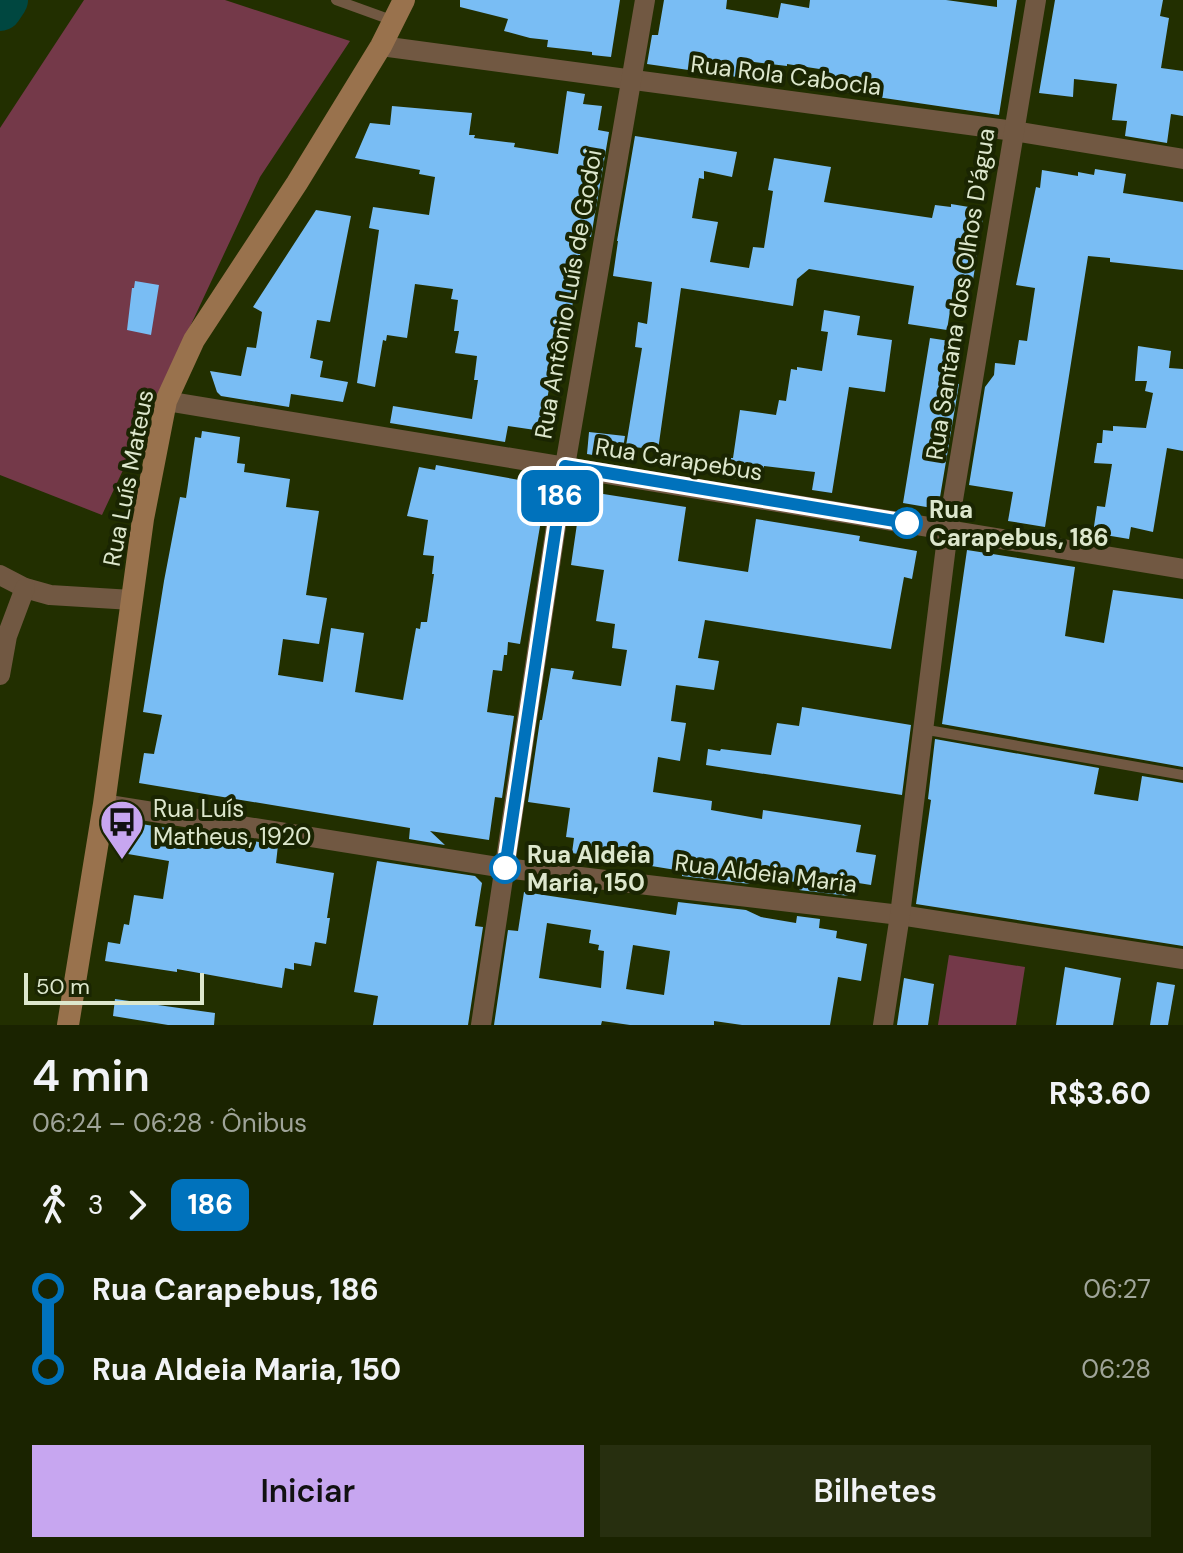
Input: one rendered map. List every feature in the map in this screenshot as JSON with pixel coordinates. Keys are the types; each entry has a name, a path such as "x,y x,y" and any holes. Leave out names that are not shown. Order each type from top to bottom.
{"main road":[{"name":"Rua Luís Mateus","path":"68,1025 104,804 143,519 166,401 194,340 297,183 381,46 404,0"}],"street":[{"name":"Rua Antônio Luís de Godoi","path":"481,1025 565,466 645,0"},
{"name":"Rua Santana dos Olhos D'água","path":"883,1025 900,915 948,530 1036,0"},
{"name":"Rua Rola Cabocla","path":"381,46 1014,131 1183,159"},
{"name":"Rua Carapebus","path":"166,401 1183,569"},
{"path":"0,575 25,588 50,595 132,600"},
{"path":"0,675 7,636 25,588"},
{"name":"Rua Aldeia Maria","path":"104,804 505,868 900,915 1183,959"}],"lane":[{"path":"336,0 394,21"},
{"path":"922,729 1183,775"}],"shaded area":[{"path":"84,0 225,0 350,41 260,177 102,515 0,475 0,128"},
{"path":"949,955 1025,967 1016,1025 938,1025"}],"building":[{"path":"460,0 620,0 611,57 547,47 548,40 504,31 508,19 460,7"},
{"path":"664,0 727,0 726,9 778,18 781,3 809,8 810,0 946,0 997,7 997,0 1017,0 999,115 823,89 826,70 787,64 754,62 751,79 647,64 652,35 658,35"},
{"path":"1055,0 1163,0 1160,16 1169,18 1161,68 1183,71 1183,116 1171,114 1167,143 1125,136 1127,121 1112,120 1117,84 1074,79 1073,97 1039,93"},
{"path":"567,91 585,94 583,104 602,106 598,130 609,132 591,237 583,236 564,360 557,359 554,376 551,376 542,431 508,426 505,442 390,423 393,406 472,419 478,380 474,380 477,356 455,353 459,331 454,331 458,300 451,299 453,289 415,284 407,338 387,335 386,341 383,340 375,387 357,383 379,230 369,228 373,207 429,215 435,177 419,174 420,170 355,158 370,123 390,125 392,106 472,113 469,135 475,135 474,138 515,143 514,147 558,154"},
{"path":"635,136 737,152 732,177 704,171 704,179 699,178 692,218 718,222 710,262 749,268 753,247 764,248 773,191 768,190 774,158 831,167 824,202 932,218 935,205 951,207 951,204 984,211 973,280 955,278 947,330 908,324 914,286 809,269 797,279 793,306 681,288 658,450 626,446 642,348 635,347 638,322 647,324 652,282 613,276"},
{"path":"1095,169 1126,174 1123,193 1183,202 1183,270 1110,262 1110,258 1088,256 1045,527 1008,521 1013,492 969,485 985,387 994,375 995,363 1015,365 1019,340 1027,341 1035,288 1016,285 1042,170 1078,176 1078,172 1094,175"},
{"path":"316,210 351,216 330,322 317,320 310,358 323,361 320,377 348,382 343,402 291,394 289,407 221,396 210,371 241,376 247,347 256,348 262,312 253,307"},
{"path":"135,281 159,285 151,335 127,330"},
{"path":"824,310 860,316 857,335 892,340 885,392 849,387 832,493 812,490 815,472 764,466 762,482 727,477 740,410 776,415 779,400 786,401 791,369 822,371 828,332 821,331"},
{"path":"930,338 956,342 950,382 959,384 938,509 903,503"},
{"path":"1138,346 1171,351 1169,368 1183,369 1183,451 1167,448 1153,532 1131,527 1129,539 1093,533 1097,506 1105,507 1112,464 1094,463 1097,443 1102,443 1103,430 1113,431 1113,426 1146,428 1153,393 1145,391 1147,381 1135,381"},
{"path":"202,431 240,437 237,463 245,464 244,472 290,479 286,507 319,511 306,595 327,598 319,644 283,639 278,675 323,682 331,628 364,633 355,692 403,700 416,628 420,629 421,622 427,622 434,574 434,556 423,555 428,520 407,516 419,467 435,470 436,465 547,485 520,644 508,642 502,671 493,670 487,712 514,716 502,798 495,797 489,840 430,831 445,845 409,839 410,828 139,783 144,753 154,754 162,715 143,712 164,581 180,497 186,498 195,437 201,438"},
{"path":"589,432 625,436 621,460 587,454"},
{"path":"597,493 686,507 678,561 748,572 756,519 860,536 859,541 917,551 912,579 904,577 891,649 705,620 698,658 719,661 714,690 676,685 671,721 686,723 680,761 658,757 653,792 712,801 711,810 762,819 763,810 861,825 856,852 876,855 871,885 852,882 849,896 799,890 800,883 752,874 750,884 682,876 682,871 572,853 574,838 566,837 570,808 528,802 551,668 574,671 572,679 621,686 627,650 612,648 615,624 596,621 604,570 571,565 579,510 595,512"},
{"path":"967,550 1075,567 1065,636 1104,643 1113,590 1183,599 1183,767 942,724"},
{"path":"802,707 911,725 902,795 706,765 708,749 771,755 777,723 799,726"},
{"path":"935,739 1099,768 1094,794 1138,801 1142,776 1183,783 1183,946 916,904 931,800 928,799"},
{"path":"128,822 278,845 276,863 334,873 326,944 315,942 311,966 294,963 294,970 285,968 282,988 177,969 177,972 105,961 108,942 120,944 124,924 129,925 134,895 163,899 169,861 122,853"},
{"path":"377,861 475,876 482,883 475,926 483,927 468,1025 373,1025 378,996 354,992"},
{"path":"524,892 676,915 678,902 746,910 761,917 796,923 797,916 820,919 819,928 837,931 836,938 867,944 861,981 838,977 830,1025 742,1025 714,1021 714,1025 630,1025 602,1021 601,1025 494,1025 508,930 518,931","holes":["547,923 591,930 589,943 599,945 598,950 604,951 601,988 539,978","633,945 670,951 664,995 626,989"]},
{"path":"1065,967 1121,978 1113,1025 1056,1025"},
{"path":"904,978 934,984 928,1025 897,1025"},
{"path":"1157,982 1175,985 1168,1025 1150,1025"},
{"path":"115,999 215,1013 214,1025 168,1025 113,1016"}],"waterway":[{"path":"0,9 6,0"}],"bus line":[{"name":"186","path":"505,868 565,466 907,523"}],"place":[{"name":"Rua Carapebus, 186","path":"907,523"},
{"name":"Rua Luís Matheus, 1920","path":"122,861"},
{"name":"Rua Aldeia Maria, 150","path":"505,868"}]}
